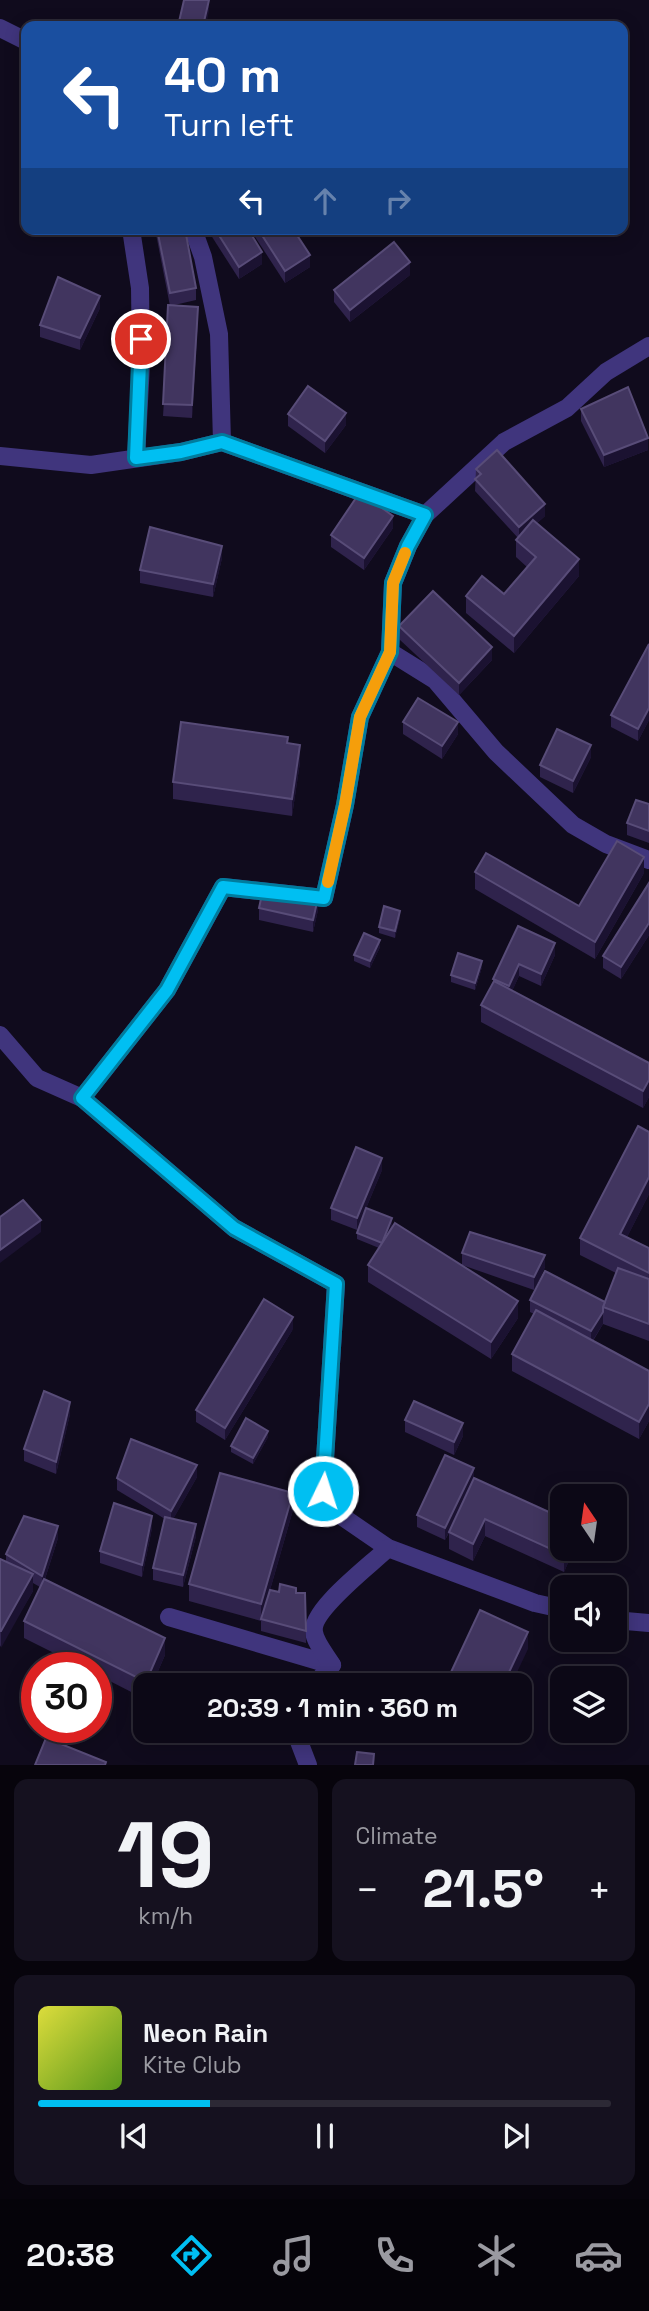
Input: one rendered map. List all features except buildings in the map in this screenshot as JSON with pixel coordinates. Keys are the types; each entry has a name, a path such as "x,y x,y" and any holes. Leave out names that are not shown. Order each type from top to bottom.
{"street":[{"path":"0,28 21,38"},
{"path":"132,235 139,288 141,364 136,458"},
{"path":"195,235 203,257 219,334 222,442"},
{"path":"82,1098 167,990 223,887 324,898 345,805 360,717 390,652 393,583 408,546 425,515 503,442 567,408 606,372 649,346"},
{"path":"0,456 91,465 181,452 222,442 425,515"},
{"path":"390,652 435,680 496,752 573,825 606,844 649,860"},
{"path":"0,1035 37,1078 82,1098 234,1228 336,1284 323,1491 334,1511 388,1548 550,1606"},
{"path":"332,1665 314,1634 314,1622 330,1601 388,1548"},
{"path":"169,1617 332,1665"},
{"path":"627,1621 649,1623"},
{"path":"325,1673 332,1665"},
{"path":"300,1743 308,1765"}],"slow traffic":[{"path":"328,882 360,717 390,652 393,583 405,553"}],"route":[{"path":"141,339 136,458 181,452 222,442 425,515 408,546 393,583 390,652 360,717 345,805 324,898 223,887 167,990 82,1098 234,1228 336,1284 323,1491"}]}
